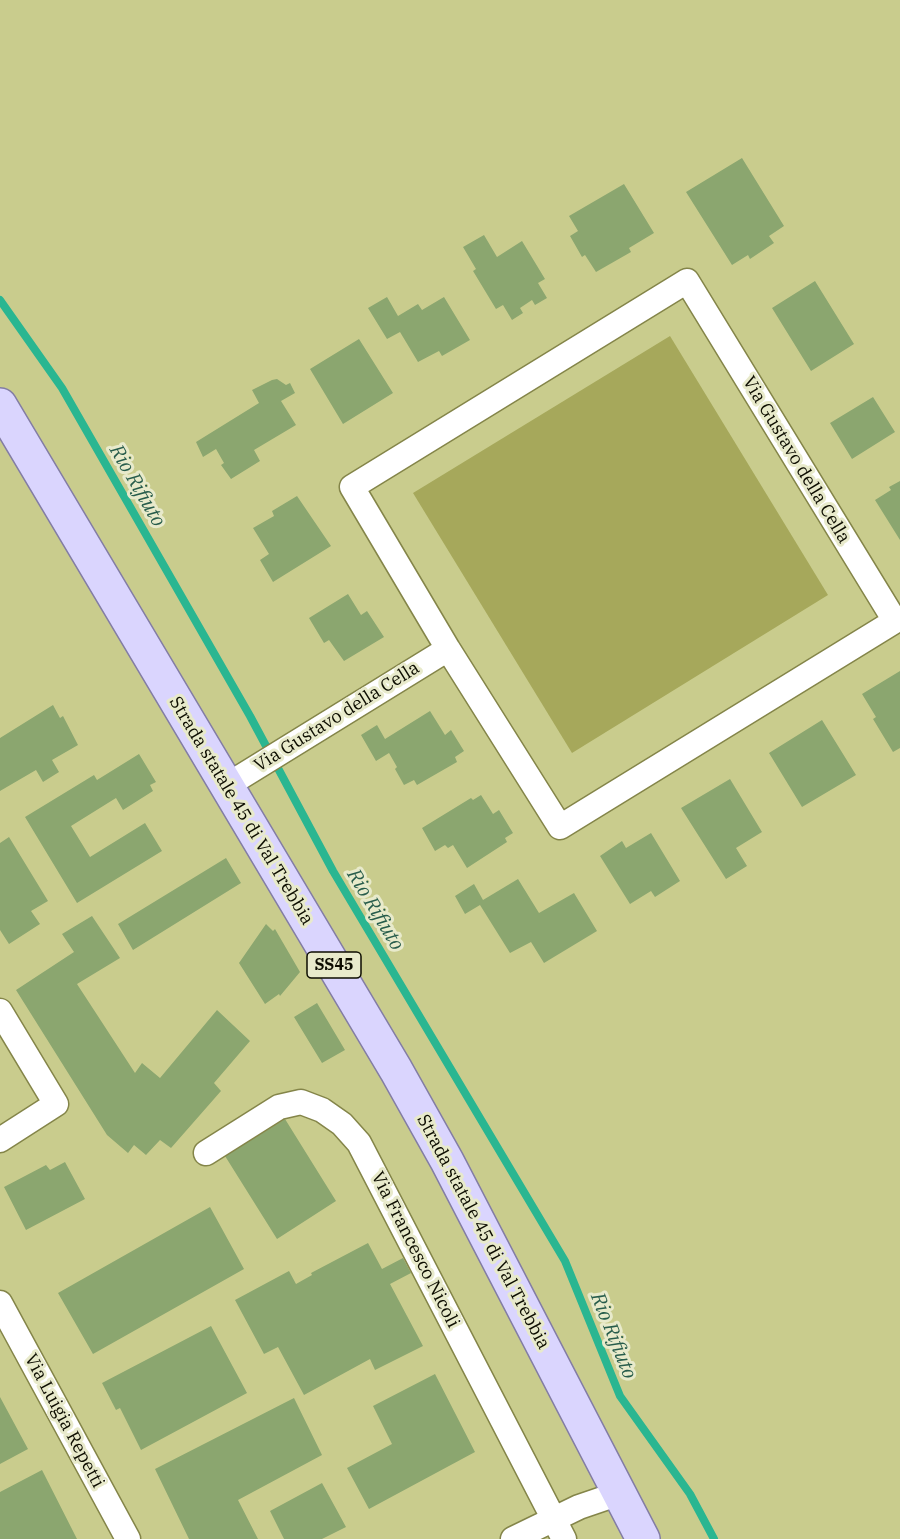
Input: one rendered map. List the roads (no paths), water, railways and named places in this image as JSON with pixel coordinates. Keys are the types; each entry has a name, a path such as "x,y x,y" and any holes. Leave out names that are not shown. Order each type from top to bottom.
{"main road":[{"name":"Strada statale 45 di Val Trebbia","path":"0,405 396,1070 643,1539"}],"street":[{"name":"Via Gustavo della Cella","path":"687,281 895,621 560,827 448,649 352,487 687,281"},
{"name":"Via Gustavo della Cella","path":"226,786 448,649"},
{"path":"0,1011 57,1104 0,1140"},
{"name":"Via Francesco Nicoli","path":"206,1153 279,1107 301,1102 322,1110 342,1124 359,1143 558,1529"},
{"name":"Via Luigia Repetti","path":"0,1303 128,1539"},
{"path":"513,1539 558,1529 579,1507 620,1493"}],"waterway":[{"name":"Rio Rifiuto","path":"0,300 62,388 250,716 333,871 565,1261 620,1396 690,1494 714,1539"}]}
